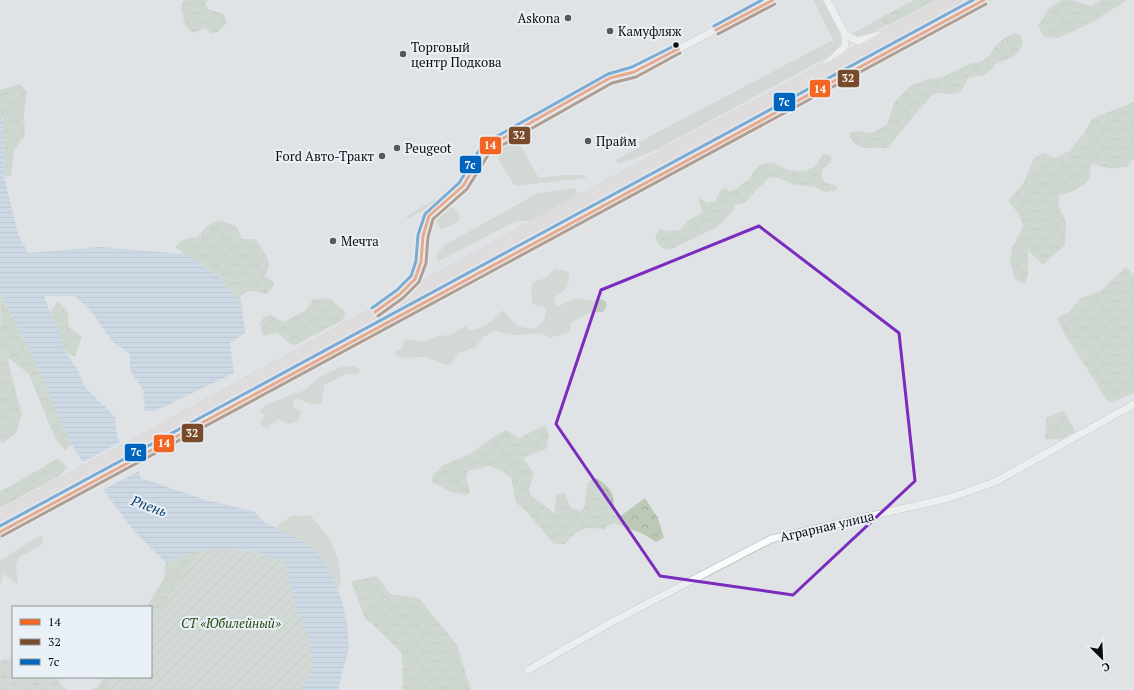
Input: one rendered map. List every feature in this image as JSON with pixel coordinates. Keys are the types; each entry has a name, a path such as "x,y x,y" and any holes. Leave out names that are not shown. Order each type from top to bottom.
{"highway":[{"path":"143,449 366,318 954,0"},
{"path":"0,518 82,481 279,381 984,0"},
{"path":"0,532 82,481"}],"street":[{"path":"366,318 400,294 414,279 421,262 423,236 429,216 463,186 486,148 610,78 634,72 773,0"},
{"path":"800,84 826,65 845,46 845,34 827,0"},
{"path":"845,34 857,41 888,34 906,26"},
{"name":"Аграрная улица","path":"528,670 623,616 771,538 949,498 995,482 1134,404"}],"highlighted area":[{"path":"759,226 899,333 915,481 793,595 660,576 556,424 601,290"}],"green space":[{"path":"183,0 208,0 205,2 208,9 224,14 227,23 218,32 211,33 206,28 192,33 185,25 181,8"},
{"path":"813,0 822,0 839,32 841,44 835,53 658,149 620,164 616,162 615,160 640,147 639,142 833,40"},
{"path":"915,0 936,0 869,35 858,36 853,33"},
{"path":"915,0 936,0 888,25 882,23 882,17"},
{"path":"1062,0 1072,0 1091,6 1101,0 1127,0 1093,22 1058,38 1044,37 1038,25 1049,8"},
{"path":"1016,33 1021,36 1023,44 1015,56 996,64 985,75 968,78 961,92 952,94 937,93 931,96 887,148 864,148 855,144 849,136 850,133 857,131 872,133 887,124 894,103 910,86 927,79 941,78 969,64 981,62 989,56 996,45 1006,37"},
{"path":"20,84 27,92 24,113 25,135 14,150 11,176 4,176 5,132 0,110 0,90"},
{"path":"1134,102 1134,157 1128,166 1112,169 1091,164 1090,179 1074,191 1060,195 1058,203 1066,222 1065,245 1043,265 1028,250 1028,275 1025,284 1015,279 1010,261 1012,248 1023,227 1019,214 1008,201 1023,184 1034,158 1044,153 1055,158 1069,151 1084,133 1093,118"},
{"path":"516,138 539,178 564,175 585,175 586,178 515,186 498,159 501,146"},
{"path":"823,154 831,156 831,162 822,169 822,177 825,183 835,185 838,190 825,192 813,186 795,185 779,178 770,177 752,194 746,202 735,205 734,210 717,227 674,248 665,250 658,244 655,236 660,229 669,231 679,230 688,221 702,212 697,195 707,203 715,201 721,190 726,188 730,191 736,189 749,179 759,165 772,162 787,170 805,171 814,167"},
{"path":"576,188 577,195 530,221 516,221 439,261 436,258 438,253 445,245 538,193"},
{"path":"446,189 447,191 445,198 408,219 406,216 440,197"},
{"path":"451,207 455,208 460,217 459,221 442,229 439,227 435,219 436,215"},
{"path":"218,220 236,226 242,239 255,239 264,251 269,264 265,276 273,282 274,286 266,294 255,291 246,292 240,297 242,305 218,276 184,254 176,247 185,239 197,238 207,226"},
{"path":"1126,267 1134,275 1134,393 1112,402 1107,400 1065,335 1057,318 1068,313 1081,298 1100,291"},
{"path":"555,269 565,270 568,272 569,277 568,285 564,291 553,298 557,307 575,298 591,301 601,299 605,301 607,305 603,312 588,313 571,323 569,332 550,338 543,334 513,335 494,331 484,337 475,347 459,353 450,365 426,357 404,358 393,352 401,349 405,340 410,339 423,342 440,335 448,336 466,326 470,330 474,330 492,320 503,310 517,326 532,329 538,327 544,320 546,311 544,307 532,303 531,287 534,282 545,278"},
{"path":"0,295 43,379 71,444 65,451 55,438 29,374 7,357 22,413 16,433 3,443 0,441"},
{"path":"321,298 331,299 346,313 343,320 293,346 277,333 263,336 260,323 264,317 270,315 284,322 306,310 313,300"},
{"path":"58,301 68,312 69,327 82,337 75,357 63,351 59,328 50,313"},
{"path":"353,366 360,369 359,373 347,374 324,385 322,403 312,405 296,399 293,402 294,407 301,412 298,421 288,424 278,419 266,429 259,423 266,414 261,414 262,408 274,401 305,390 319,377 341,367"},
{"path":"1063,411 1076,432 1061,439 1045,439 1046,418"},
{"path":"545,425 549,435 546,449 523,458 534,473 529,490 531,496 554,513 557,495 564,492 571,508 580,511 584,508 588,482 597,478 612,492 614,500 614,513 618,518 645,498 658,518 664,538 656,542 643,534 614,523 607,526 605,530 587,528 578,532 565,544 554,544 525,510 516,503 511,478 504,472 489,466 468,471 466,478 470,491 467,496 451,492 432,482 433,475 443,465 468,455 496,435 506,430 519,438"},
{"path":"58,458 67,467 60,476 0,508 0,492"},
{"path":"310,515 329,537 339,561 341,584 337,588 332,574 282,531 275,528 291,516"},
{"path":"42,536 43,544 18,558 16,567 18,585 3,574 0,586 0,561 33,539"},
{"name":"СТ «Юбилейный»","path":"216,548 243,550 269,555 286,562 297,611 309,637 313,667 305,685 301,690 104,690 112,678 152,678 152,621 200,551"},
{"path":"200,551 206,562 152,672 152,606 147,606 164,579 166,563 193,552"},
{"path":"377,576 390,594 419,598 457,645 471,690 403,690 402,653 365,619 351,581"},
{"path":"12,659 12,678 57,678 66,690 0,690 0,660"},
{"path":"103,678 146,678 137,690 91,690 98,687"}],"water":[{"name":"Рпень","path":"0,110 5,132 4,176 18,234 28,253 100,247 184,254 218,276 242,305 245,333 230,343 234,373 155,411 145,411 143,390 130,370 130,354 112,341 91,311 75,296 44,296 50,313 59,328 63,349 77,369 85,387 115,417 117,437 138,469 141,478 209,501 254,511 264,522 303,541 316,551 332,574 342,602 347,623 349,647 338,690 301,690 305,685 313,667 309,637 297,611 285,562 265,554 241,550 217,549 184,555 166,563 134,531 71,444 43,379 0,292"}],"pier":[{"path":"122,441 141,470 101,491 81,463"}],"transit line":[{"name":"7с","path":"714,26 762,0"},
{"name":"14","path":"716,30 773,0"},
{"name":"7с","path":"0,526 973,0"},
{"name":"14","path":"0,532 984,0"},
{"name":"32","path":"718,34 775,4"},
{"name":"32","path":"2,536 986,4"},
{"name":"7с","path":"372,308 397,290 411,276 416,261 418,235 425,214 459,183 483,144 608,74 632,67 676,45"},
{"name":"14","path":"375,312 400,294 415,279 421,262 423,236 429,216 463,186 486,148 610,78 634,72 678,49"},
{"name":"32","path":"378,316 403,298 419,282 426,263 428,237 433,219 467,189 490,152 612,83 636,77 680,53"}],"place":[{"name":"Askona","path":"568,18"},
{"name":"Камуфляж","path":"610,31"},
{"name":"Торговый центр Подкова","path":"403,54"},
{"name":"Прайм","path":"588,141"},
{"name":"Peugeot","path":"397,148"},
{"name":"Ford Авто-Тракт","path":"382,156"},
{"name":"Мечта","path":"333,241"}]}
